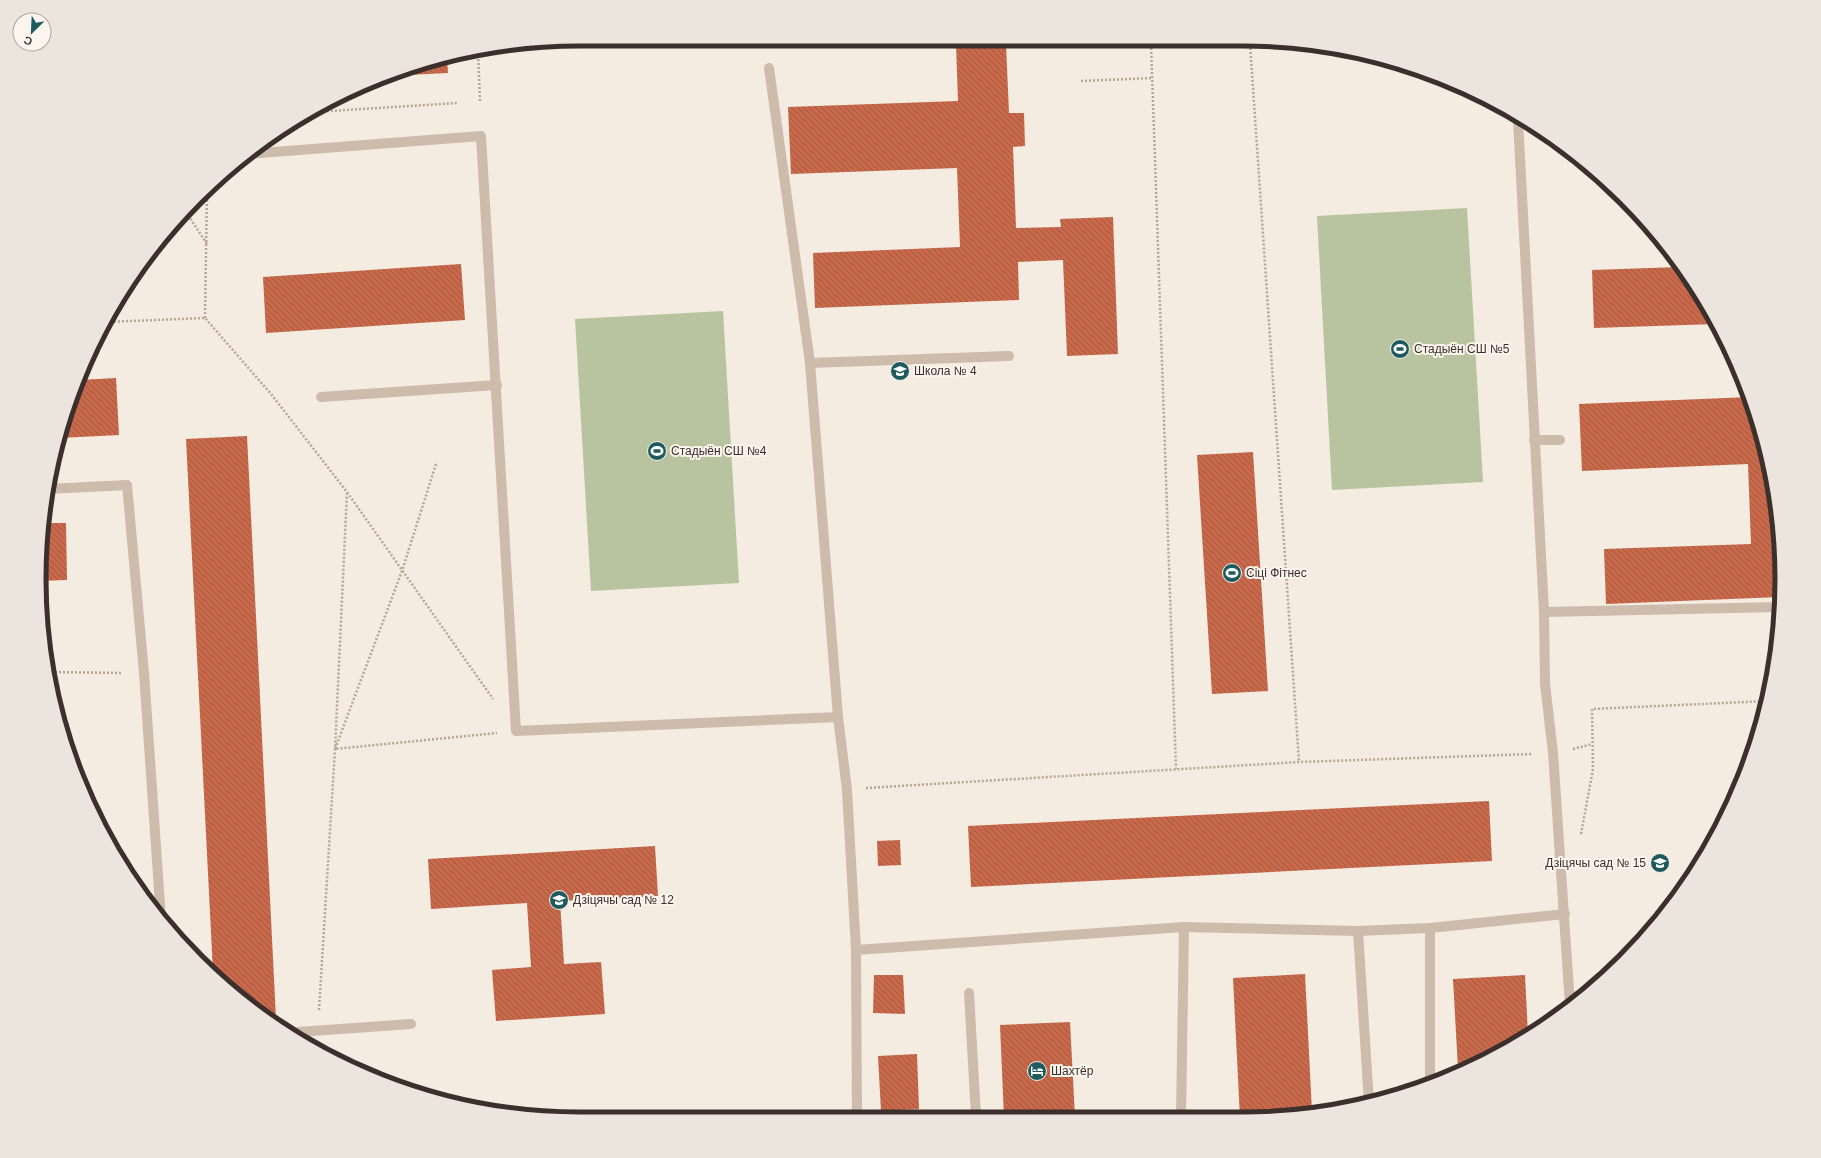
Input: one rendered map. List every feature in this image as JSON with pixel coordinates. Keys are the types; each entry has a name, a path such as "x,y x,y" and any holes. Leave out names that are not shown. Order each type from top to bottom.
{"lane":[{"path":"769,68 810,363 838,717 847,790 856,950 857,1112"},
{"path":"1518,123 1544,612 1545,684 1553,753 1570,999"},
{"path":"259,153 481,136 497,385 516,731 838,717"},
{"path":"810,363 1009,356"},
{"path":"321,397 497,385"},
{"path":"1534,440 1560,440"},
{"path":"54,489 127,485 144,673 160,908"},
{"path":"1544,612 1774,607"},
{"path":"856,950 1184,927 1358,931 1430,928 1565,914"},
{"path":"1181,1112 1184,927"},
{"path":"1430,928 1430,1077"},
{"path":"1358,931 1369,1097"},
{"path":"969,993 976,1112"},
{"path":"298,1032 411,1024"}],"path":[{"path":"1151,46 1176,769"},
{"path":"1250,46 1298,762"},
{"path":"478,56 480,102"},
{"path":"1081,81 1153,78"},
{"path":"323,112 458,103"},
{"path":"207,197 205,318 271,394 347,492 516,731 335,749"},
{"path":"189,216 207,244"},
{"path":"112,322 205,318"},
{"path":"335,749 402,571 436,464"},
{"path":"318,1030 335,749 347,492"},
{"path":"54,672 144,673"},
{"path":"1580,838 1593,769 1592,709 1761,701"},
{"path":"847,790 1298,762 1553,753 1592,744"}],"green space":[{"name":"Стадыён СШ №5","path":"1467,208 1483,482 1332,490 1317,216"},
{"name":"Стадыён СШ №4","path":"723,311 739,583 591,591 575,319"}],"building":[{"path":"956,46 1006,46 1009,113 1024,113 1025,146 1013,147 1016,228 1061,227 1060,219 1113,217 1118,354 1067,356 1063,260 1018,262 1019,300 815,308 813,253 960,247 957,168 791,174 788,107 958,101"},
{"path":"447,63 448,73 405,75"},
{"path":"461,264 465,320 266,333 263,277"},
{"path":"1674,267 1710,324 1594,328 1592,270"},
{"path":"116,378 119,435 65,438 74,408 85,380"},
{"path":"1743,397 1757,441 1765,475 1774,544 1774,597 1606,604 1604,549 1751,544 1748,464 1582,471 1579,404"},
{"path":"247,436 276,1017 255,1002 213,966 186,439"},
{"name":"Сіці Фітнес","path":"1253,452 1268,691 1212,694 1197,455"},
{"path":"49,523 66,523 67,580 46,581"},
{"path":"1489,801 1492,861 971,887 968,826"},
{"path":"900,840 901,865 878,866 877,841"},
{"path":"655,846 658,896 560,901 564,964 601,962 605,1014 496,1021 492,970 531,967 527,903 431,909 428,859"},
{"path":"1305,974 1312,1107 1277,1111 1240,1112 1233,978"},
{"path":"874,975 903,975 905,1014 873,1013"},
{"path":"1525,975 1528,1029 1508,1041 1458,1066 1453,979"},
{"name":"Шахтёр","path":"1070,1022 1075,1112 1004,1112 1000,1025"},
{"path":"917,1054 919,1109 881,1111 878,1056"}],"place":[{"name":"Стадыён СШ №5","path":"1400,349"},
{"name":"Школа № 4","path":"900,371"},
{"name":"Стадыён СШ №4","path":"657,451"},
{"name":"Сіці Фітнес","path":"1232,573"},
{"name":"Дзіцячы сад № 15","path":"1660,863"},
{"name":"Дзіцячы сад № 12","path":"559,900"},
{"name":"Шахтёр","path":"1037,1071"}]}
